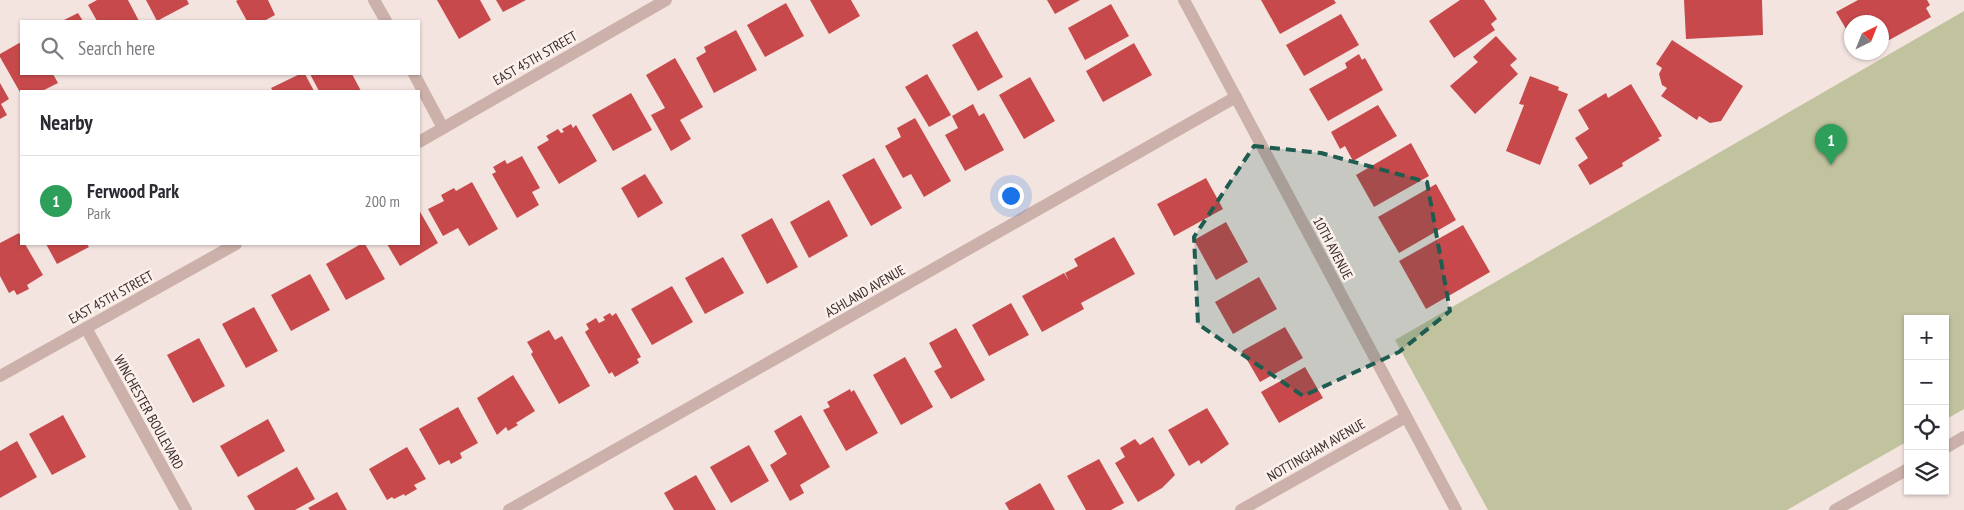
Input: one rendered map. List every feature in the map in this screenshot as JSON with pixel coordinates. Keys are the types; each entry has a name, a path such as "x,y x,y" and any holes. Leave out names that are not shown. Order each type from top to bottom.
{"street":[{"path":"374,0 385,20"},
{"name":"EAST 45TH STREET","path":"420,141 666,0"},
{"name":"10TH AVENUE","path":"1184,0 1456,510"},
{"path":"415,75 443,128"},
{"name":"ASHLAND AVENUE","path":"509,510 1236,97"},
{"name":"EAST 45TH STREET","path":"0,376 234,245"},
{"name":"WINCHESTER BOULEVARD","path":"86,328 186,510"},
{"name":"NOTTINGHAM AVENUE","path":"1241,510 1406,417"},
{"path":"1949,446 1964,437"},
{"path":"1835,510 1904,471"}],"highlighted area":[{"path":"1254,146 1321,153 1427,182 1450,311 1399,352 1303,396 1198,324 1194,237"}],"green space":[{"path":"1964,11 1964,409 1949,418 1949,315 1904,315 1904,443 1787,510 1488,510 1395,340 1879,60 1889,60 1889,54"}],"building":[{"path":"97,0 128,0 138,20 96,20 88,5"},
{"path":"146,0 187,0 189,4 156,20"},
{"path":"268,0 275,15 266,20 246,20 236,1"},
{"path":"437,0 480,0 491,20 459,39"},
{"path":"496,0 526,0 503,12"},
{"path":"810,0 851,0 860,16 829,34"},
{"path":"1047,0 1080,0 1055,14"},
{"path":"1261,0 1334,0 1336,3 1280,34"},
{"path":"1460,0 1484,0 1497,19 1491,24 1495,30 1454,58 1429,21"},
{"path":"1684,0 1762,0 1763,35 1686,39"},
{"path":"1858,0 1927,0 1930,5 1926,8 1931,17 1889,40 1889,15 1844,15 1844,26 1836,12"},
{"path":"786,3 804,36 765,57 747,25"},
{"path":"1111,4 1129,36 1085,60 1068,28"},
{"path":"78,13 82,20 64,20"},
{"path":"1341,14 1359,45 1304,76 1286,45"},
{"path":"736,30 757,70 714,93 696,58 706,52 704,47"},
{"path":"977,31 1003,77 978,91 952,45"},
{"path":"1496,36 1517,59 1510,65 1518,74 1475,114 1450,86 1478,62 1473,57"},
{"path":"1672,40 1743,86 1721,121 1710,123 1699,116 1697,120 1661,96 1667,88 1662,85 1659,74 1662,68 1656,64"},
{"path":"20,43 20,75 54,75 58,83 44,90 20,90 20,92 0,54"},
{"path":"1134,43 1152,75 1103,102 1086,71"},
{"path":"1359,54 1362,60 1365,58 1383,90 1328,121 1309,89 1347,68 1345,63"},
{"path":"675,58 703,107 680,120 691,139 671,151 651,115 665,108 646,75"},
{"path":"927,74 951,115 929,127 905,87"},
{"path":"298,75 306,75 313,90 272,90 271,88"},
{"path":"311,75 353,75 360,90 318,90"},
{"path":"1530,76 1559,87 1558,90 1568,94 1540,165 1506,151 1524,105 1519,104"},
{"path":"1030,77 1055,121 1024,139 999,95"},
{"path":"0,83 9,99 1,104 7,115 0,119"},
{"path":"1631,84 1662,136 1658,138 1660,140 1622,163 1623,166 1590,185 1578,165 1588,158 1575,138 1589,129 1578,110 1606,93 1608,98"},
{"path":"631,93 652,130 613,151 592,115"},
{"path":"973,104 979,116 984,113 1004,150 965,171 945,135 958,128 952,116"},
{"path":"1378,105 1397,136 1353,161 1345,146 1340,149 1331,132"},
{"path":"915,118 951,181 924,197 911,174 903,178 885,146 901,137 897,128"},
{"path":"571,124 573,128 576,125 597,161 559,184 537,147 549,140 546,136 558,129 561,133 564,132 562,129"},
{"path":"1411,143 1429,176 1374,207 1356,175"},
{"path":"522,156 540,188 532,192 539,205 517,218 492,174 496,172 493,167 505,160 507,164"},
{"path":"874,158 902,208 871,226 842,175"},
{"path":"645,174 663,203 638,218 621,188"},
{"path":"1206,178 1223,209 1174,236 1157,204"},
{"path":"472,182 498,229 469,246 458,228 443,236 428,209 444,201 441,195 454,188 456,191"},
{"path":"1436,184 1456,220 1399,253 1378,217"},
{"path":"829,200 848,236 809,258 790,222"},
{"path":"420,212 438,243 400,266 388,245 420,245"},
{"path":"772,218 798,267 767,284 741,235"},
{"path":"1226,222 1248,262 1216,280 1194,240"},
{"path":"1463,225 1490,272 1426,309 1399,261"},
{"path":"19,233 20,245 26,245 43,275 27,285 29,289 17,295 14,290 9,293 0,276 0,243"},
{"path":"1114,237 1135,274 1081,303 1084,309 1042,332 1022,296 1064,273 1069,281 1065,273 1078,266 1074,259"},
{"path":"47,245 88,245 89,247 57,264"},
{"path":"359,245 366,245 385,279 346,300 326,264"},
{"path":"723,257 744,293 705,314 685,278"},
{"path":"310,274 330,310 291,331 271,295"},
{"path":"1259,277 1277,309 1233,334 1215,302"},
{"path":"672,286 693,322 652,345 631,309"},
{"path":"1011,303 1029,335 989,356 972,325"},
{"path":"254,307 278,351 246,368 222,324"},
{"path":"610,313 612,316 616,313 641,357 637,359 639,363 615,377 612,372 609,374 585,332 589,329 586,324 596,318 599,323 605,320 603,317"},
{"path":"1285,327 1303,358 1260,382 1242,351"},
{"path":"956,328 985,380 951,399 934,371 942,367 929,343"},
{"path":"549,330 555,340 562,336 590,386 559,404 531,354 533,352 527,342"},
{"path":"199,338 225,386 193,403 167,355"},
{"path":"905,357 933,407 901,425 873,375"},
{"path":"1305,367 1323,398 1279,423 1261,392"},
{"path":"513,375 535,411 516,423 518,425 508,431 506,427 497,435 477,398"},
{"path":"850,389 851,392 854,390 878,433 846,451 823,410 830,407 827,402"},
{"path":"458,407 478,443 460,453 462,458 451,464 449,460 439,465 419,429"},
{"path":"1207,408 1229,444 1201,464 1199,460 1189,466 1168,430"},
{"path":"63,415 86,457 52,475 29,434"},
{"path":"801,415 830,467 800,485 804,493 790,501 770,465 787,454 774,431"},
{"path":"268,419 285,451 238,477 220,446"},
{"path":"1153,437 1175,475 1162,488 1138,502 1115,463 1125,457 1120,448 1135,439 1140,445"},
{"path":"17,441 37,477 0,498 0,451"},
{"path":"749,445 769,481 731,503 710,467"},
{"path":"407,447 426,479 414,485 417,489 405,496 404,494 387,500 369,469"},
{"path":"1099,459 1124,503 1111,510 1086,510 1067,476"},
{"path":"297,467 315,499 295,510 255,510 247,496"},
{"path":"696,475 716,510 674,510 664,493"},
{"path":"1040,483 1055,510 1009,510 1005,503"},
{"path":"337,492 347,510 310,510 308,508"}],"place":[{"name":"Ferwood Park","path":"1831,165"}]}
